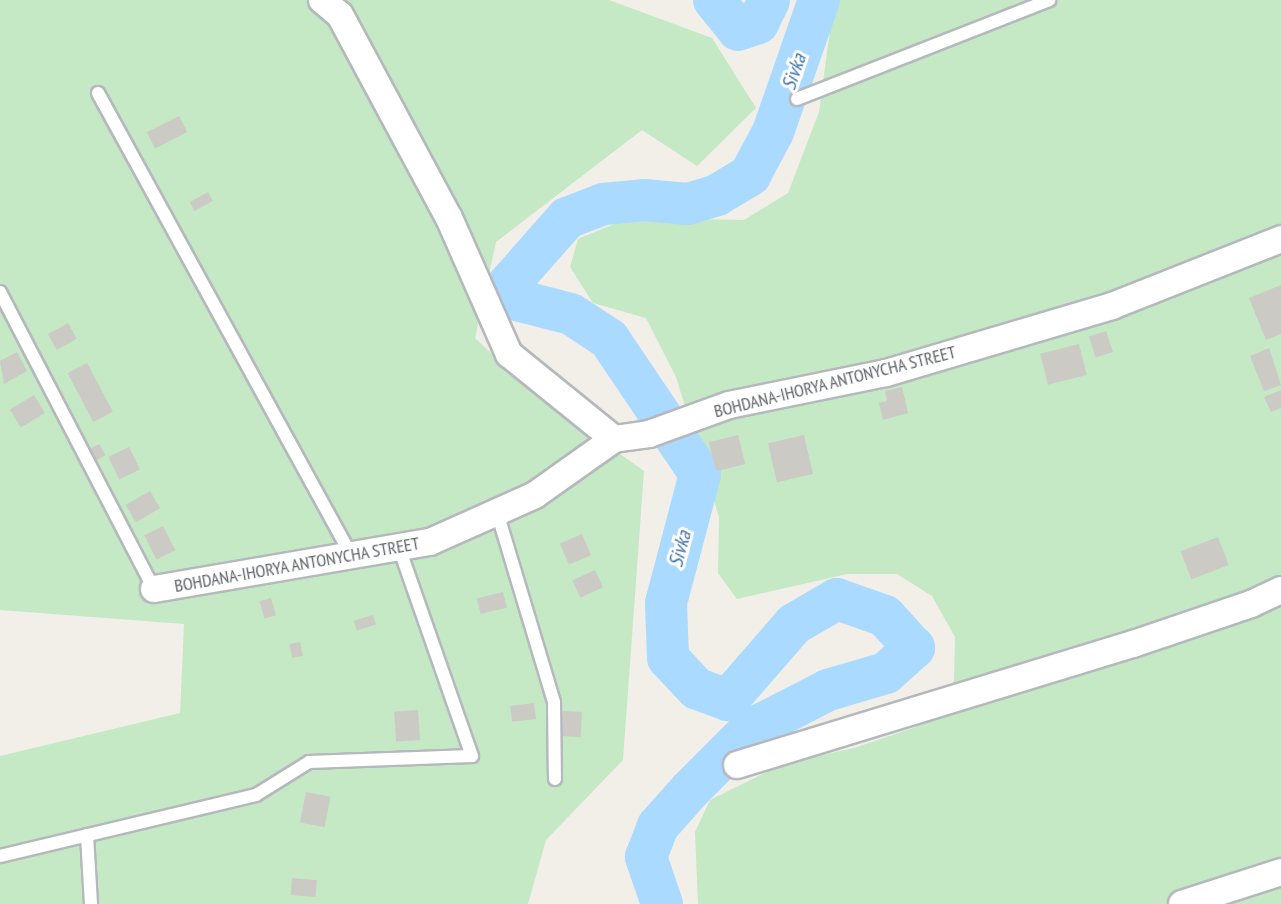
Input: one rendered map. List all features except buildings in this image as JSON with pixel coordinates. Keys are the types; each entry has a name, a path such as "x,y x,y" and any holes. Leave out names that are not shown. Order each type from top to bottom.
{"street":[{"path":"321,0 340,15 438,197 509,354 614,439"},
{"name":"BOHDANA-IHORYA ANTONYCHA STREET","path":"154,589 430,542 535,495 614,439 649,434 729,405 886,373 1112,306 1281,239"},
{"path":"737,765 1133,644 1251,604 1281,590"},
{"path":"1182,904 1281,872"}],"lane":[{"path":"797,99 1049,0"},
{"path":"98,93 351,555"},
{"path":"0,292 154,589"},
{"path":"497,512 554,702 555,779"},
{"path":"0,856 256,795 309,762 472,756 399,547"},
{"path":"87,835 91,904"}],"green space":[{"path":"0,0 609,0 712,38 756,108 697,166 642,130 496,242 475,338 530,390 644,471 623,760 546,840 528,904 0,904 0,756 180,713 184,624 0,610"},
{"path":"834,0 1281,0 1281,904 698,904 695,832 710,800 785,763 854,748 916,727 954,681 955,637 932,596 897,574 847,574 737,599 718,573 719,517 676,377 646,318 593,303 570,267 578,239 628,218 744,220 788,193 819,112"}],"waterway":[{"name":"Sivka","path":"714,0 738,30 758,23 769,0"},
{"name":"Sivka","path":"662,904 646,857 658,826 690,790 750,730 828,690 886,673 914,648 885,616 837,599 794,624 728,700 697,689 668,658 666,603 700,474 609,339 571,314 512,299 507,286 567,218 604,204 644,200 688,204 717,195 750,175 773,132 819,0"}]}
